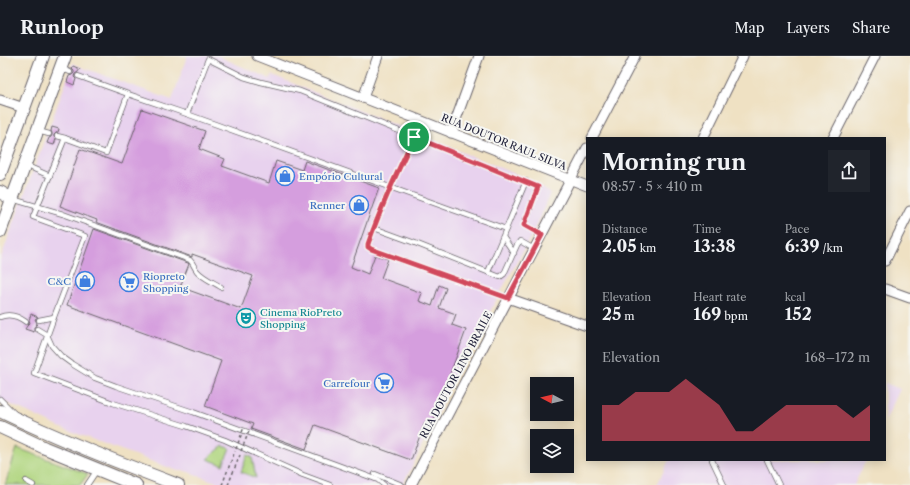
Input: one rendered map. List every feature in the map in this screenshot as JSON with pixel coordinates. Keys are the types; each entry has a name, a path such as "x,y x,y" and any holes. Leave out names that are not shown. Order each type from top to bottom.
{"main road":[{"path":"0,232 25,165 44,133 43,115 65,70 65,56"},
{"path":"0,174 42,58 65,70"},
{"path":"24,108 43,115"},
{"path":"0,192 12,199"},
{"path":"0,411 109,459 178,485"},
{"path":"0,427 26,440 136,485"},
{"path":"101,471 109,459"}],"street":[{"name":"RUA DOUTOR RAUL SILVA","path":"257,56 272,59 363,98 586,186"},
{"path":"363,98 378,56"},
{"path":"451,133 479,56"},
{"path":"593,137 635,56"},
{"path":"703,137 743,56"},
{"path":"834,137 875,56"},
{"path":"0,100 24,108"},
{"name":"RUA DOUTOR LINO BRAILE","path":"411,485 586,150"},
{"path":"886,259 910,211"},
{"path":"886,289 910,298"},
{"path":"508,298 586,326"}],"lane":[{"path":"187,114 208,59 244,77 300,91 538,187 524,225 542,235"},
{"path":"78,76 506,229"},
{"path":"57,136 106,153 128,94"},
{"path":"414,137 390,187 368,247 508,298"},
{"path":"65,138 33,217 85,236 34,373 113,402 225,440 303,475 330,485"},
{"path":"25,165 50,176"},
{"path":"488,272 526,181"},
{"path":"12,199 62,214 190,260 196,270 205,278 222,287"},
{"path":"374,228 500,277 504,274 520,241 534,249"},
{"path":"502,237 514,253"},
{"path":"0,317 5,315 25,319"},
{"path":"39,320 54,317"},
{"path":"37,329 47,335 52,346 61,356 94,378 193,412 366,475 378,480 384,485"},
{"path":"0,400 28,424"},
{"path":"712,461 724,485"},
{"path":"767,461 779,485"},
{"path":"87,485 101,471"},
{"path":"375,474 402,485"},
{"path":"26,481 33,485"}],"path":[{"path":"222,485 244,427"},
{"path":"228,485 250,428"}],"shaded area":[{"path":"187,56 218,56 270,79 272,75 533,181 550,193 537,225 455,376 402,485 224,485 186,471 178,471 59,427 0,400 0,260 73,63 172,100"},
{"path":"886,383 900,389 886,419"},
{"path":"669,461 866,461 854,485 657,485"}],"green space":[{"path":"223,446 230,448 223,465 207,459"},
{"path":"17,448 88,474 80,485 5,485"},
{"path":"247,455 252,457 256,478 241,472"}],"building":[{"path":"73,66 80,69 75,74 74,77 76,79 74,85 67,82 69,76 74,73 72,69"},
{"name":"Riopreto Shopping","path":"142,109 205,131 199,149 225,159 222,166 269,183 276,161 302,170 305,161 379,188 351,267 368,274 375,255 388,259 381,278 422,293 419,301 432,306 439,285 446,288 439,308 456,314 452,325 466,330 432,424 425,422 411,460 315,425 306,449 251,429 253,424 205,406 221,361 67,305 94,229 188,263 189,264 180,287 241,309 253,276 192,254 192,257 96,222 97,220 60,206 80,149 122,164"},
{"path":"52,127 59,129 54,135 56,139 54,145 47,143 52,135"},
{"path":"31,314 38,317 35,319 37,323 34,327 34,332 25,329 30,323 29,320"}],"place":[{"name":"Empório Cultural","path":"285,176"},
{"name":"Renner","path":"359,205"},
{"name":"C&C","path":"85,281"},
{"name":"Riopreto Shopping","path":"129,282"},
{"name":"Cinema RioPreto Shopping","path":"246,318"},
{"name":"Carrefour","path":"384,383"}],"route":[{"path":"414,137 538,187 524,225 542,235 508,298 368,247 390,187 414,137"}]}
